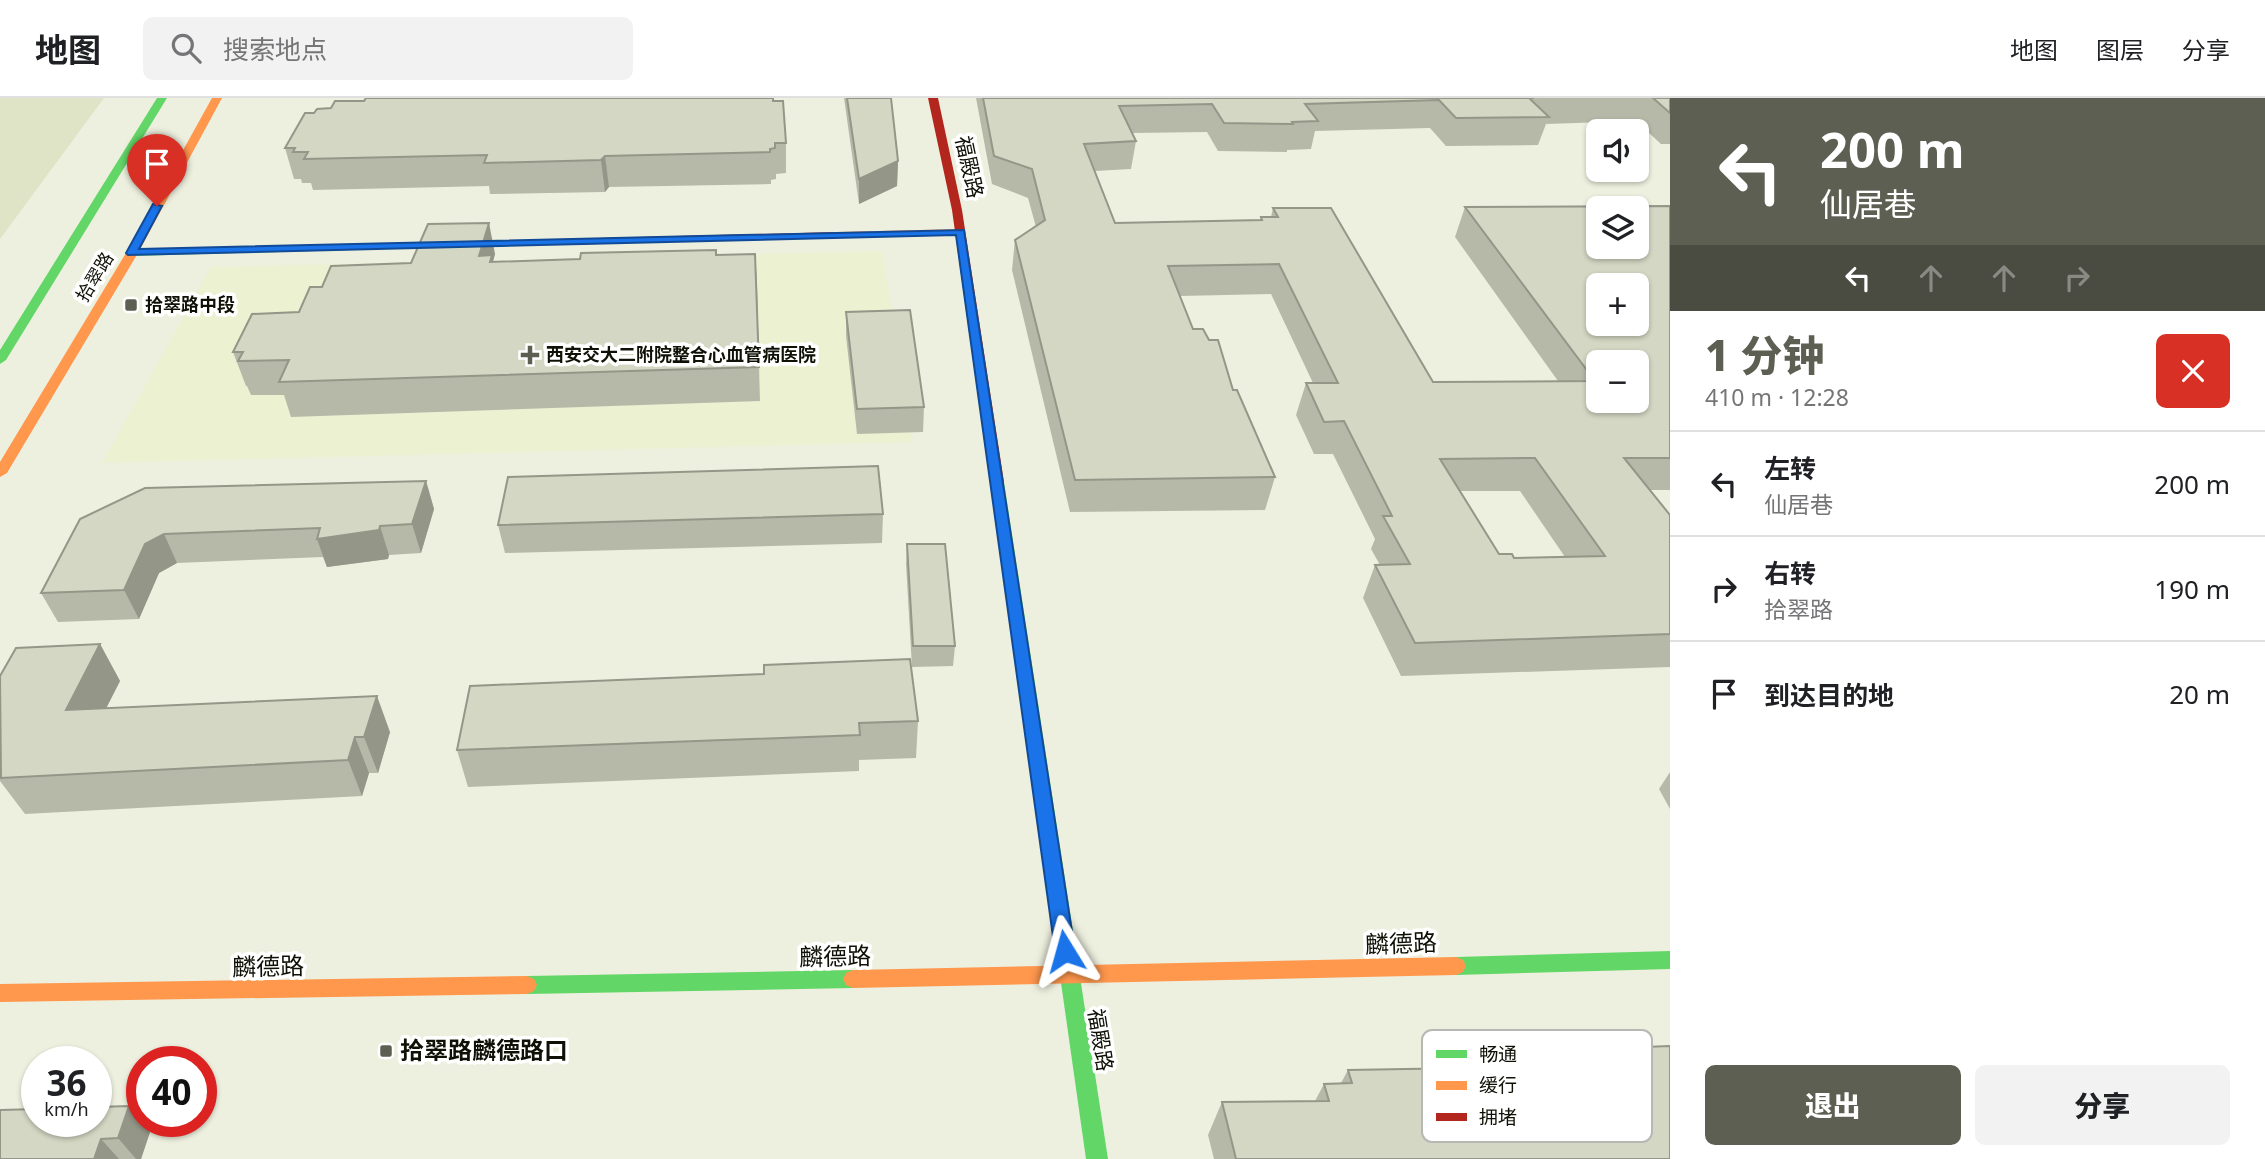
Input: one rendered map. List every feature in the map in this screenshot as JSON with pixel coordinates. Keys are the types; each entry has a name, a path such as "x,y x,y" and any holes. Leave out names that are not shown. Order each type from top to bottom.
{"street":[{"name":"拾翠路","path":"0,360 162,98"},
{"name":"拾翠路","path":"0,473 132,253 218,98"},
{"name":"福殿路","path":"933,98 961,232 1097,1159"},
{"path":"132,253 961,232"},
{"name":"麟德路","path":"0,993 1069,976 1670,960"}],"shaded area":[{"path":"0,98 104,98 0,239"},
{"name":"西安交大二附院整合心血管病医院","path":"882,251 913,442 102,463 211,267"}],"building":[{"path":"366,98 773,98 773,101 783,101 786,143 775,143 775,148 770,149 770,152 605,156 601,160 484,163 487,155 304,159 308,152 293,152 295,148 285,148 305,113 331,108 335,101 364,101"},
{"path":"847,98 891,98 898,161 859,179"},
{"path":"983,98 1529,98 1549,117 1456,118 1439,100 1305,104 1318,121 1292,122 1293,124 1224,123 1212,104 1119,106 1136,141 1084,144 1115,223 1262,220 1261,217 1278,217 1273,208 1331,208 1433,382 1586,381 1586,413 1649,413 1649,350 1586,350 1586,369 1465,207 1586,206 1586,259 1649,259 1649,206 1670,206 1670,458 1624,458 1670,515 1670,634 1415,643 1375,565 1410,564 1383,516 1392,516 1344,421 1324,422 1306,383 1338,383 1279,264 1168,266 1193,329 1203,329 1209,340 1218,340 1233,390 1237,390 1275,477 1075,480 1015,240 1045,220 1032,169 994,156","holes":["1535,458 1605,556 1514,558 1512,554 1499,554 1440,459"]},
{"path":"1653,98 1670,98 1670,113"},
{"path":"489,223 479,256 492,255 490,262 580,259 581,253 716,250 716,255 755,254 759,367 279,382 289,360 238,361 243,352 233,352 252,314 299,312 310,287 322,287 331,266 411,263 428,224"},
{"path":"910,310 924,407 857,409 846,312"},
{"path":"878,466 883,514 498,525 508,477"},
{"path":"426,481 412,524 380,526 379,530 317,539 320,528 164,534 145,544 124,590 41,593 80,519 145,488"},
{"path":"907,544 945,544 955,646 913,646"},
{"path":"100,644 66,710 377,696 364,737 355,737 348,760 1,778 0,676 16,648"},
{"path":"910,659 918,721 859,723 860,735 457,750 470,686 764,674 764,665"},
{"path":"1670,1046 1670,1159 1236,1159 1222,1102 1329,1101 1324,1084 1352,1083 1348,1070 1422,1069 1422,1142 1652,1142 1652,1047"},
{"path":"126,1106 126,1115 118,1138 101,1139 94,1159 0,1159 0,1110 21,1109 21,1137 112,1137 112,1107"}],"traffic: fast":[{"path":"0,360 162,98"},
{"path":"132,253 562,242"},
{"path":"997,482 1097,1159"},
{"path":"1456,966 1670,960"},
{"path":"527,985 853,979"}],"traffic: slow":[{"path":"0,473 132,253 217,98"},
{"path":"837,235 961,232"},
{"path":"853,979 1456,966"},
{"path":"0,993 527,985"}],"traffic: jam":[{"path":"933,98 957,210 997,482"},
{"path":"562,242 837,235"}],"place":[{"name":"拾翠路中段","path":"131,305"},
{"name":"西安交大二附院整合心血管病医院","path":"530,355"},
{"name":"拾翠路麟德路口","path":"386,1051"}],"route":[{"path":"157,206 132,253 961,232 1065,951"}]}
